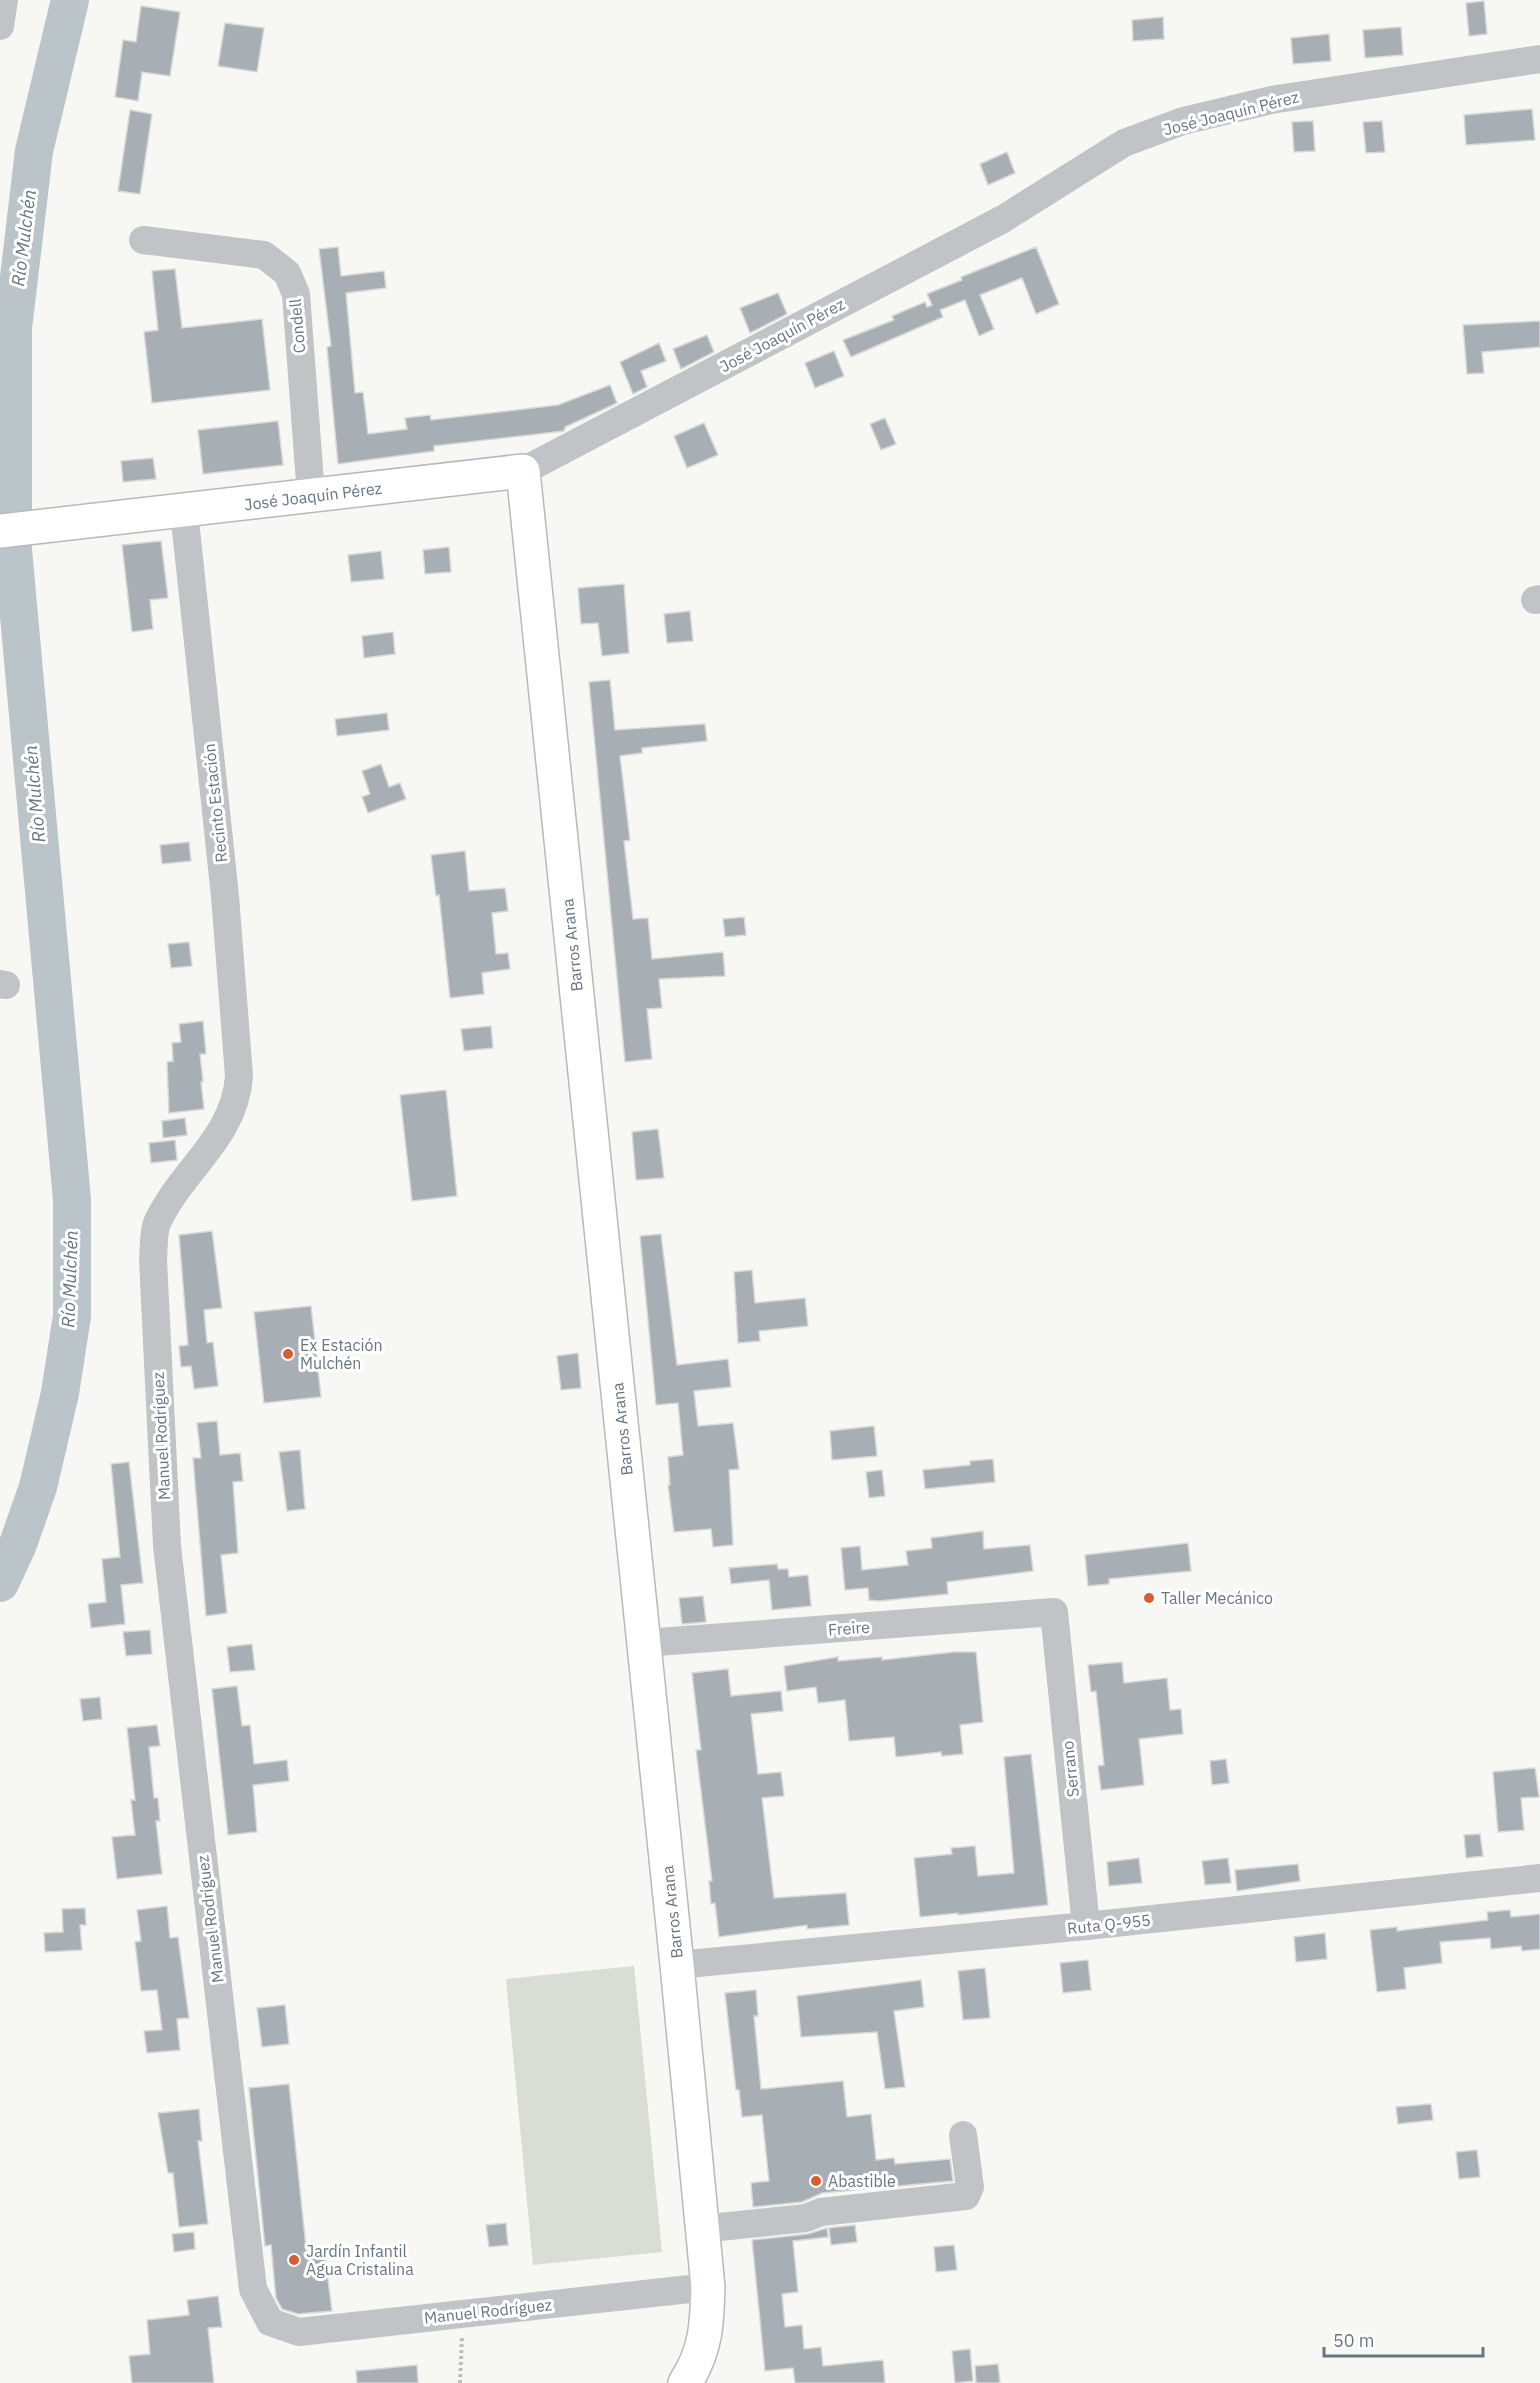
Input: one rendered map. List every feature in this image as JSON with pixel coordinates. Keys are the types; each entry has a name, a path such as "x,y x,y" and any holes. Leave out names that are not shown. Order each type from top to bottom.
{"main road":[{"name":"José Joaquín Pérez","path":"0,531 523,471"},
{"name":"Barros Arana","path":"523,471 708,2287 706,2335 692,2372 685,2383"}],"street":[{"path":"0,26 4,0"},
{"name":"José Joaquín Pérez","path":"523,471 1003,219 1124,143 1183,121 1271,100 1540,59"},
{"name":"Condell","path":"143,240 264,255 287,273 296,294 311,496"},
{"name":"Recinto Estación","path":"184,511 225,896 239,1076 238,1096"},
{"name":"Manuel Rodríguez","path":"238,1096 229,1120 168,1203 156,1226 153,1260 167,1546 253,2289 270,2322 299,2331 708,2287"},
{"name":"Freire","path":"644,1643 1054,1612"},
{"name":"Serrano","path":"1054,1612 1086,1926"},
{"name":"Ruta Q-955","path":"677,1965 1086,1926 1540,1878"},
{"path":"701,2229 806,2218 821,2212 966,2196 970,2187 963,2135"}],"path":[{"path":"460,2383 463,2314"}],"shaded area":[{"path":"634,1966 662,2252 533,2265 506,1979"}],"building":[{"path":"1484,1 1487,34 1469,36 1466,3"},
{"path":"141,6 180,12 170,76 142,72 138,101 115,97 123,40 136,42"},
{"path":"1163,17 1164,39 1133,41 1132,20"},
{"path":"225,23 264,28 257,72 218,66"},
{"path":"1401,27 1403,55 1365,58 1363,30"},
{"path":"1329,34 1331,61 1293,64 1291,38"},
{"path":"1532,109 1535,140 1466,145 1464,115"},
{"path":"130,110 152,114 140,194 118,191"},
{"path":"1313,121 1315,151 1294,152 1292,122"},
{"path":"1382,121 1385,152 1366,153 1363,122"},
{"path":"1007,152 1015,173 988,185 980,164"},
{"path":"338,247 341,276 384,271 386,288 346,293 355,393 363,392 368,434 407,429 405,418 430,415 431,420 558,405 610,385 617,403 565,427 564,431 434,446 434,451 338,464 327,347 331,346 319,249"},
{"path":"1036,247 1059,304 1036,314 1022,278 980,295 994,329 979,336 965,300 940,310 943,317 851,357 843,340 894,320 892,316 925,302 927,307 932,305 927,294 962,280 961,277"},
{"path":"175,269 182,328 262,319 270,390 152,403 144,332 158,330 152,271"},
{"path":"778,293 787,314 750,333 740,308"},
{"path":"1540,321 1540,347 1482,352 1484,373 1467,374 1463,325"},
{"path":"707,335 714,352 681,369 673,349"},
{"path":"659,343 666,361 641,371 647,387 633,394 620,362"},
{"path":"834,351 844,376 815,388 805,363"},
{"path":"885,418 896,444 881,450 870,424"},
{"path":"278,421 283,465 203,474 198,430"},
{"path":"704,423 718,455 687,468 674,436"},
{"path":"153,458 156,479 123,482 121,461"},
{"path":"161,541 168,598 150,600 153,629 132,632 122,545"},
{"path":"449,547 451,572 425,574 423,550"},
{"path":"381,551 384,579 351,582 348,555"},
{"path":"624,584 629,653 602,656 598,623 581,624 578,588"},
{"path":"690,611 693,641 667,643 664,614"},
{"path":"393,632 395,654 364,658 362,636"},
{"path":"610,680 615,730 705,724 707,741 642,748 642,753 620,756 630,840 624,841 633,919 648,918 652,959 723,952 725,976 659,979 662,1008 647,1009 652,1059 625,1062 589,682"},
{"path":"387,713 389,730 337,736 335,719"},
{"path":"381,764 389,787 400,783 406,799 368,813 362,797 370,794 362,771"},
{"path":"189,842 191,861 162,864 160,845"},
{"path":"465,851 469,891 505,888 508,911 492,913 496,954 508,953 510,969 482,973 484,994 450,998 439,895 436,896 431,855"},
{"path":"744,917 746,935 725,937 723,919"},
{"path":"189,942 192,966 171,968 168,944"},
{"path":"203,1021 206,1054 200,1054 204,1109 169,1113 167,1062 173,1061 172,1043 181,1042 179,1024"},
{"path":"491,1026 493,1048 464,1051 461,1029"},
{"path":"446,1090 457,1196 412,1201 400,1095"},
{"path":"185,1118 187,1135 163,1138 162,1121"},
{"path":"658,1129 664,1178 636,1180 632,1132"},
{"path":"175,1140 177,1160 151,1163 149,1143"},
{"path":"212,1231 222,1308 204,1310 207,1343 213,1342 218,1386 194,1389 191,1366 181,1367 179,1346 188,1345 179,1235"},
{"path":"661,1234 677,1365 728,1359 731,1387 694,1391 698,1426 733,1423 739,1469 729,1470 733,1545 713,1547 711,1529 674,1532 668,1485 670,1485 668,1457 683,1455 678,1403 656,1405 640,1236"},
{"path":"752,1270 755,1303 805,1298 808,1326 759,1331 760,1341 738,1343 734,1272"},
{"name":"Ex Estación Mulchén","path":"311,1306 321,1397 264,1403 254,1312"},
{"path":"578,1353 581,1388 561,1390 557,1356"},
{"path":"217,1421 220,1455 240,1453 243,1481 233,1482 238,1553 221,1555 227,1613 206,1616 193,1458 201,1458 197,1423"},
{"path":"874,1426 877,1456 832,1460 830,1431"},
{"path":"300,1450 305,1509 287,1511 279,1452"},
{"path":"993,1459 995,1482 925,1489 923,1470 970,1465 970,1461"},
{"path":"129,1462 143,1583 121,1585 125,1624 91,1628 88,1604 106,1602 102,1559 120,1557 111,1464"},
{"path":"882,1470 885,1496 869,1498 866,1472"},
{"path":"983,1531 984,1549 1030,1545 1033,1571 947,1582 948,1594 879,1601 869,1600 868,1588 845,1590 841,1548 860,1546 862,1570 908,1565 906,1551 932,1548 931,1538"},
{"path":"1188,1543 1191,1571 1109,1579 1109,1584 1088,1586 1085,1555"},
{"path":"777,1564 778,1569 788,1569 789,1577 808,1575 811,1606 772,1610 769,1580 731,1584 729,1568"},
{"path":"703,1596 706,1622 682,1624 679,1598"},
{"path":"150,1630 152,1654 126,1656 123,1632"},
{"path":"252,1644 255,1670 230,1672 227,1647"},
{"path":"954,1652 976,1652 983,1722 960,1725 963,1754 942,1756 941,1752 896,1757 894,1737 849,1741 845,1700 818,1703 816,1687 787,1691 784,1666 838,1657 838,1661 882,1657 882,1660"},
{"path":"1122,1662 1124,1683 1167,1678 1170,1710 1181,1709 1183,1734 1139,1739 1144,1785 1101,1790 1098,1766 1104,1765 1096,1691 1091,1692 1088,1665"},
{"path":"728,1669 731,1696 781,1691 783,1711 751,1714 758,1774 781,1772 784,1796 762,1798 774,1898 846,1893 849,1925 807,1929 807,1925 719,1937 715,1903 711,1904 709,1881 712,1881 696,1750 701,1750 692,1673"},
{"path":"237,1686 242,1726 250,1725 254,1764 287,1760 289,1781 253,1785 257,1832 228,1835 212,1689"},
{"path":"100,1697 102,1719 83,1721 80,1699"},
{"path":"157,1725 160,1746 149,1747 154,1798 158,1798 160,1821 156,1821 162,1874 117,1879 112,1837 135,1835 131,1800 135,1800 127,1728"},
{"path":"1031,1754 1048,1905 920,1917 914,1858 952,1854 951,1848 975,1846 978,1876 1014,1873 1004,1757"},
{"path":"1226,1759 1229,1783 1212,1785 1210,1761"},
{"path":"1535,1768 1539,1797 1521,1798 1524,1830 1498,1832 1493,1772"},
{"path":"1480,1834 1483,1856 1466,1858 1464,1835"},
{"path":"1139,1858 1142,1883 1109,1886 1107,1862"},
{"path":"1228,1858 1231,1883 1205,1885 1202,1861"},
{"path":"1298,1864 1300,1881 1237,1891 1235,1870"},
{"path":"167,1906 170,1938 178,1937 189,2018 177,2019 180,2050 147,2053 144,2031 162,2030 157,1990 141,1991 135,1942 141,1941 137,1910"},
{"path":"85,1908 86,1925 80,1925 82,1950 45,1952 44,1933 63,1932 62,1909"},
{"path":"1510,1910 1511,1917 1540,1914 1540,1949 1522,1951 1521,1946 1491,1949 1490,1938 1440,1942 1442,1963 1404,1968 1406,1989 1377,1992 1370,1930 1397,1927 1397,1931 1488,1920 1487,1912"},
{"path":"1325,1933 1327,1959 1296,1962 1294,1937"},
{"path":"1088,1960 1091,1990 1063,1993 1060,1963"},
{"path":"985,1968 990,2018 963,2020 958,1971"},
{"path":"921,1980 924,2007 894,2011 905,2087 885,2089 877,2032 801,2037 797,1996"},
{"path":"756,1990 758,2016 754,2016 761,2089 843,2081 847,2117 871,2114 876,2160 894,2158 895,2164 950,2159 953,2181 822,2193 802,2202 753,2207 751,2183 769,2181 762,2115 742,2117 739,2090 736,2090 725,1993"},
{"path":"285,2005 289,2044 262,2047 257,2008"},
{"path":"289,2084 307,2257 325,2256 332,2311 298,2314 282,2309 276,2298 271,2245 265,2246 249,2088"},
{"path":"1431,2104 1433,2120 1398,2124 1396,2107"},
{"path":"199,2109 202,2141 198,2141 208,2224 179,2227 173,2173 168,2173 158,2113"},
{"path":"1477,2150 1480,2177 1459,2179 1456,2152"},
{"path":"506,2223 508,2245 489,2247 486,2225"},
{"path":"855,2225 857,2242 831,2245 829,2228"},
{"path":"827,2228 828,2237 793,2241 798,2292 782,2294 785,2327 802,2325 804,2349 821,2347 823,2366 883,2360 885,2383 795,2383 793,2368 765,2371 752,2240 808,2234"},
{"path":"194,2232 195,2249 174,2252 172,2234"},
{"path":"954,2245 957,2270 936,2272 934,2247"},
{"path":"218,2296 222,2327 208,2328 214,2383 132,2383 129,2356 150,2354 147,2320 189,2315 187,2300"},
{"path":"970,2349 973,2381 955,2383 952,2351"},
{"path":"998,2364 1000,2383 976,2383 975,2366"},
{"path":"417,2365 418,2383 357,2383 356,2371"}],"waterway":[{"name":"Río Mulchén","path":"0,1583 18,1544 38,1487 60,1393 72,1316 72,1200 13,550 13,328 34,151 70,0"}],"place":[{"name":"Ex Estación Mulchén","path":"288,1354"},
{"name":"Taller Mecánico","path":"1149,1598"},
{"name":"Abastible","path":"816,2181"},
{"name":"Jardín Infantil Agua Cristalina","path":"294,2260"}]}
